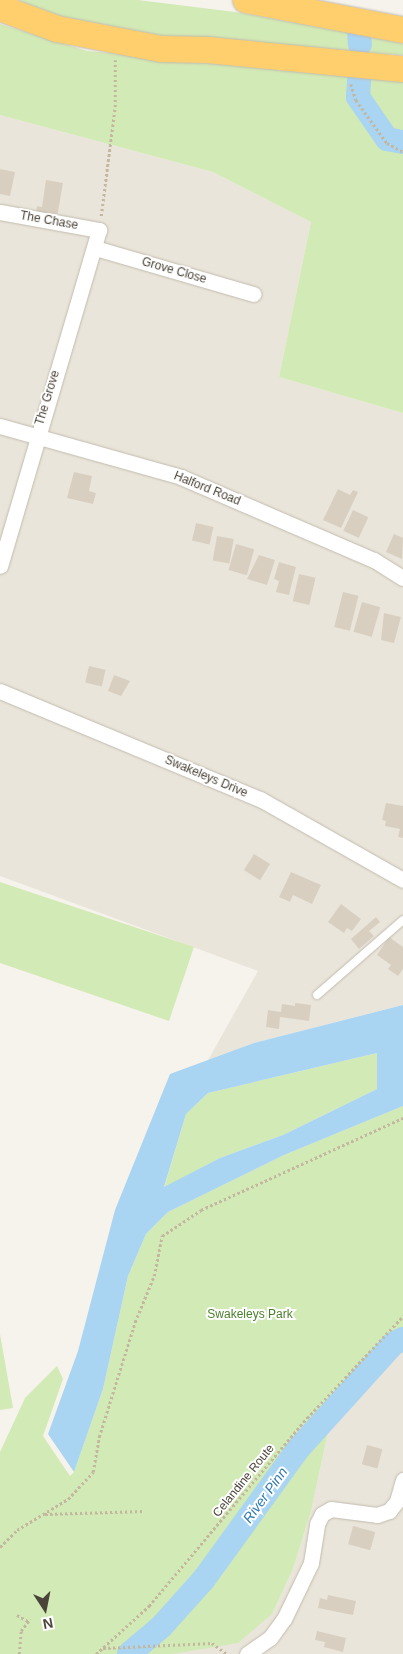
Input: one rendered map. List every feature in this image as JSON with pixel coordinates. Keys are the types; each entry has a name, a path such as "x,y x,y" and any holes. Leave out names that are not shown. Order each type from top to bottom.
{"highway":[{"path":"246,0 403,30"},
{"path":"0,8 57,28 161,49 208,50 403,69"}],"street":[{"name":"The Chase","path":"0,212 99,230"},
{"name":"The Grove","path":"0,566 36,437 99,230"},
{"name":"Grove Close","path":"95,248 253,294"},
{"name":"Halford Road","path":"0,426 181,477 374,560 403,578"},
{"name":"Swakeleys Drive","path":"0,691 260,800 403,880"},
{"path":"247,1654 270,1638 284,1618 311,1564 317,1524 322,1514 331,1509 377,1515 389,1511 397,1501 403,1480"}],"lane":[{"path":"317,995 403,920"}],"path":[{"path":"99,230 114,117 115,41"},
{"path":"348,76 361,107 387,143 403,152"},
{"path":"0,1547 18,1530 68,1499 93,1472 99,1437 134,1322 154,1276 162,1236 201,1210 403,1118"},
{"name":"Celandine Route","path":"96,1654 149,1606 307,1418 403,1316"},
{"path":"43,1514 144,1511"},
{"path":"17,1615 29,1620 21,1631 19,1654"},
{"path":"102,1649 122,1646 145,1647 212,1643 227,1654"}],"shaded area":[{"path":"0,115 213,172 311,222 279,377 403,413 403,1005 254,1043 207,1062 258,971 0,876"},
{"path":"403,1348 403,1654 173,1654 272,1614 293,1569 311,1511 332,1413 388,1357"}],"green space":[{"path":"19,0 138,0 235,12 390,40 403,44 403,55 143,36 85,24 39,11"},
{"path":"0,24 87,51 403,79 403,413 279,377 311,222 213,172 0,115"},
{"path":"0,882 194,947 169,1021 0,963"},
{"path":"377,1053 377,1089 283,1135 220,1158 164,1188 186,1114 208,1093"},
{"name":"Swakeleys Park","path":"403,1106 403,1348 388,1357 332,1413 311,1511 293,1569 272,1614 238,1643 173,1654 0,1654 0,1452 25,1398 57,1366 63,1379 43,1436 70,1476 74,1472 103,1389 128,1276 146,1234 168,1212 284,1155"},
{"path":"0,1334 13,1408 0,1410"}],"water":[{"path":"403,1005 403,1106 284,1155 168,1212 146,1234 128,1276 103,1389 74,1472 48,1434 78,1351 115,1210 170,1074 254,1043","holes":["377,1053 377,1089 283,1135 220,1158 164,1187 186,1114 208,1093"]}],"building":[{"path":"0,169 15,172 10,196 0,194"},
{"path":"46,180 63,183 57,217 36,214 37,206 42,207"},
{"path":"74,472 92,476 89,491 96,493 93,504 67,498"},
{"path":"338,489 350,495 353,490 358,492 341,528 323,520"},
{"path":"353,510 368,517 359,538 343,531"},
{"path":"196,523 214,527 209,545 192,541"},
{"path":"394,534 403,538 402,559 386,552"},
{"path":"217,536 234,539 229,564 213,561"},
{"path":"236,544 254,549 247,575 229,570"},
{"path":"259,555 275,560 267,585 247,579"},
{"path":"279,562 296,567 289,595 276,592 279,581 274,579"},
{"path":"299,574 316,578 309,605 293,601"},
{"path":"343,592 359,596 350,631 334,627"},
{"path":"362,602 380,607 372,637 353,632"},
{"path":"384,613 401,617 394,643 381,640"},
{"path":"89,666 106,670 102,686 85,683"},
{"path":"114,675 130,681 121,696 108,691"},
{"path":"386,803 403,806 403,838 398,837 400,829 385,826 386,821 382,820"},
{"path":"254,854 270,864 260,880 244,870"},
{"path":"291,872 321,885 312,904 293,895 290,902 279,897"},
{"path":"341,904 361,919 352,931 347,928 344,933 328,922"},
{"path":"376,917 380,922 369,931 374,936 359,949 351,939"},
{"path":"389,937 403,947 403,969 398,976 388,969 391,965 377,955"},
{"path":"295,1003 311,1005 309,1021 280,1017 279,1029 266,1027 268,1010 281,1012 282,1004 295,1006"},
{"path":"367,1445 382,1449 377,1468 362,1464"},
{"path":"353,1526 375,1532 370,1550 348,1544"},
{"path":"328,1595 356,1601 353,1615 318,1608 320,1598 327,1600"},
{"path":"317,1631 346,1638 343,1652 324,1647 325,1642 315,1640"}],"waterway":[{"name":"River Pinn","path":"359,31 360,44"},
{"name":"River Pinn","path":"360,68 358,97 387,139 403,142"},
{"name":"River Pinn","path":"129,1654 161,1627 204,1579 299,1448 393,1344 403,1339"}]}
